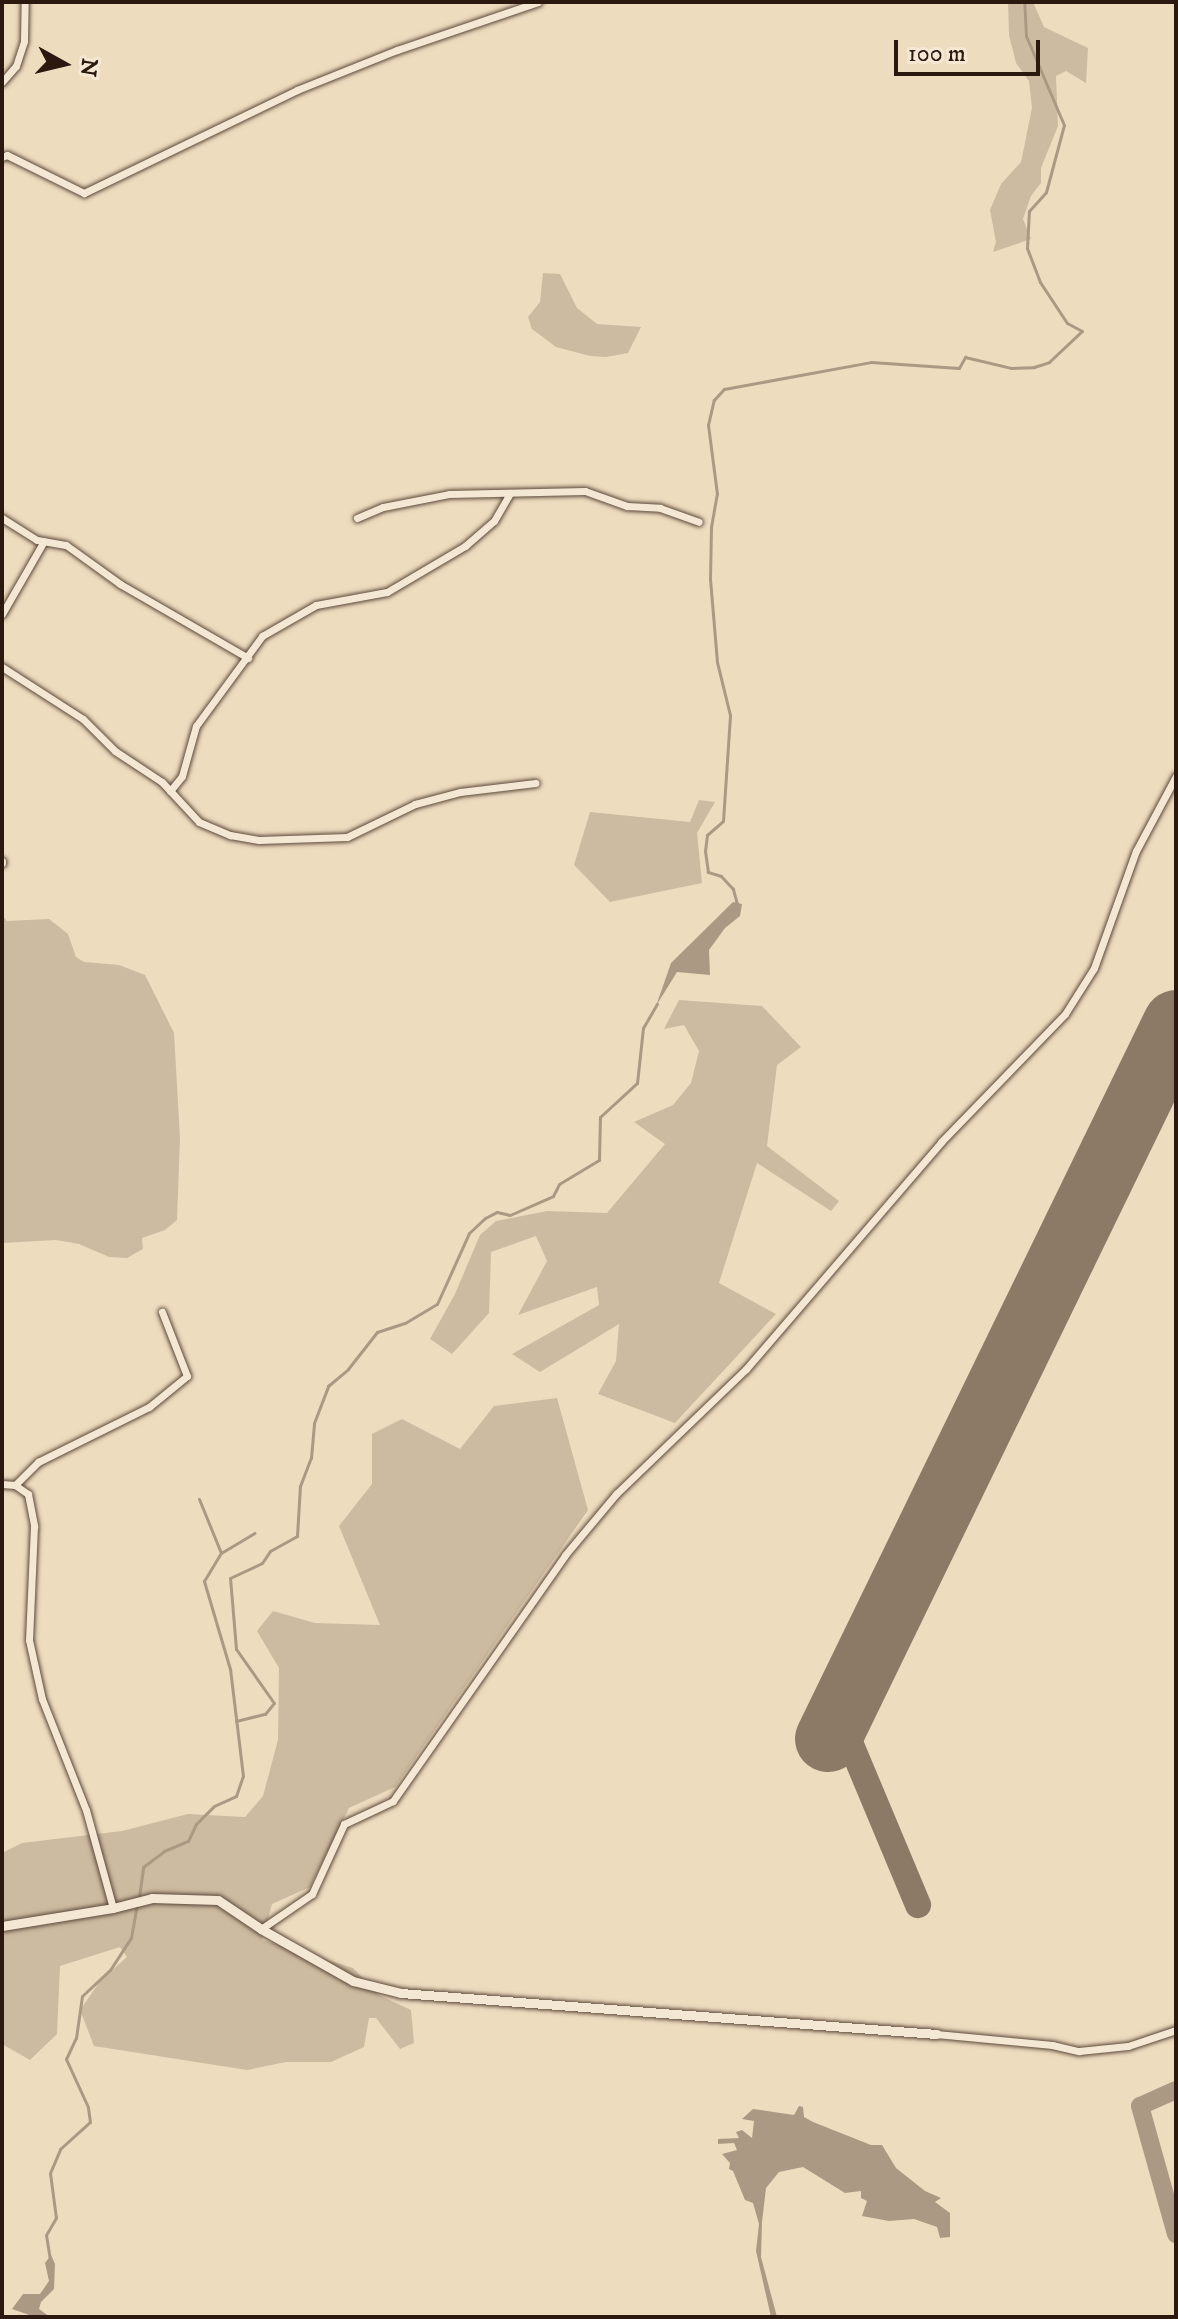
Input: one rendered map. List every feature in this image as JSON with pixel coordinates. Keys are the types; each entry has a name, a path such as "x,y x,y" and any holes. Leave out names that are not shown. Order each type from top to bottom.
{"street":[{"path":"2,82 16,66 24,41 25,2"},
{"path":"2,157 7,155 84,193 297,90 397,50 538,2"},
{"path":"357,518 383,507 449,494 585,491 627,506 660,508 699,522"},
{"path":"170,791 182,776 196,726 262,636 307,610 328,602 387,592 465,546 494,521 510,493"},
{"path":"2,518 44,541 66,545 120,584 248,658"},
{"path":"2,614 44,541"},
{"path":"2,667 83,719 115,751 170,791 199,822 230,835 259,840 347,837 415,804 460,792 535,783"},
{"path":"261,1929 312,1894 344,1824 393,1801 565,1555 616,1494 746,1369 941,1142 1065,1014 1094,968 1136,851 1176,776"},
{"path":"15,1485 38,1462 149,1407 187,1376 162,1312"},
{"path":"2,1484 15,1485 28,1494 34,1526 29,1640 42,1699 86,1810 118,1906"},
{"path":"2,1926 152,1898 218,1900 261,1929 353,1981 401,1993 936,2034 1079,2051 1128,2046 1176,2030"}],"shaded area":[{"path":"1008,2 1033,2 1044,27 1088,48 1086,83 1066,71 1056,76 1058,126 1041,168 1041,183 1031,196 1023,219 1031,239 993,252 996,242 990,210 1001,184 1021,162 1032,108 1029,81 1016,63 1009,35"},
{"path":"543,273 560,274 577,308 597,324 641,327 628,353 590,356 556,347 532,329 528,317 540,302"},
{"path":"699,800 715,802 697,833 702,883 610,902 574,865 590,812 690,822"},
{"path":"733,902 742,904 740,916 725,928 709,950 710,975 677,972 656,1006 671,963"},
{"path":"2,915 7,921 49,919 68,934 76,957 84,962 119,965 145,975 174,1033 180,1138 177,1220 165,1230 142,1238 143,1249 127,1258 109,1257 79,1244 56,1240 2,1243"},
{"path":"679,1000 762,1006 801,1047 777,1065 767,1146 839,1201 831,1211 757,1163 719,1283 776,1314 675,1423 598,1394 616,1361 619,1324 540,1372 512,1354 599,1305 597,1287 518,1315 547,1261 536,1236 491,1252 489,1313 452,1354 430,1339 455,1294 480,1235 496,1221 547,1211 607,1213 665,1144 634,1122 673,1105 691,1083 699,1051 684,1025 664,1029"},
{"path":"557,1398 588,1510 395,1787 349,1808 310,1887 272,1904 262,1940 353,1968 379,1995 411,2010 414,2043 400,2049 376,2018 369,2018 364,2047 331,2062 286,2062 247,2070 94,2046 80,2010 101,1980 127,1957 120,1947 60,1966 57,2034 30,2060 2,2044 2,1853 22,1843 122,1831 188,1814 245,1817 263,1796 278,1740 279,1668 257,1631 273,1611 315,1623 380,1625 339,1526 372,1484 372,1434 402,1419 460,1449 494,1406"},
{"path":"799,2106 803,2107 804,2117 813,2122 871,2145 882,2145 896,2168 925,2191 941,2198 935,2202 950,2213 950,2237 940,2238 937,2227 914,2219 889,2221 862,2216 867,2201 861,2198 861,2191 845,2193 803,2167 779,2172 766,2188 762,2222 761,2257 777,2317 771,2317 756,2251 759,2224 753,2203 745,2200 733,2171 729,2169 730,2163 722,2154 737,2150 734,2143 718,2144 718,2139 739,2138 736,2132 742,2130 752,2138 754,2121 742,2119 753,2109 794,2115"},
{"path":"51,2255 55,2264 54,2289 41,2302 39,2309 50,2317 35,2317 12,2309 23,2294 40,2294 49,2281 45,2263"}],"waterway":[{"path":"737,904 733,889 721,876 708,872 705,851 707,835 723,821 730,715 717,662 710,579 711,527 717,494 708,425 714,400 724,389 871,362 959,368 965,357 1011,368 1034,367 1049,362 1082,331 1067,323 1040,282 1027,248 1029,211 1046,192 1064,125 1026,36 1024,2"},
{"path":"236,1721 265,1714 274,1703 236,1649 230,1578 262,1563 270,1551 297,1536 300,1486 311,1458 314,1423 328,1386 348,1369 377,1332 405,1323 437,1304 469,1233 485,1218 497,1212 510,1215 553,1196 559,1184 599,1160 600,1117 637,1083 643,1028 657,1004"},
{"path":"199,1499 221,1553"},
{"path":"139,1897 143,1867 164,1851 188,1841 196,1824 214,1806 236,1796 243,1776 230,1669 204,1581 221,1553 254,1533"},
{"path":"50,2260 46,2235 56,2218 50,2173 60,2149 90,2122 88,2107 66,2059 76,2038 82,1996 110,1970 131,1938 137,1905"},
{"path":"1176,2090 1140,2106 1176,2234"}],"taxiway":[{"path":"839,1716 918,1905"}],"runway":[{"path":"828,1739 1176,1023"}]}
